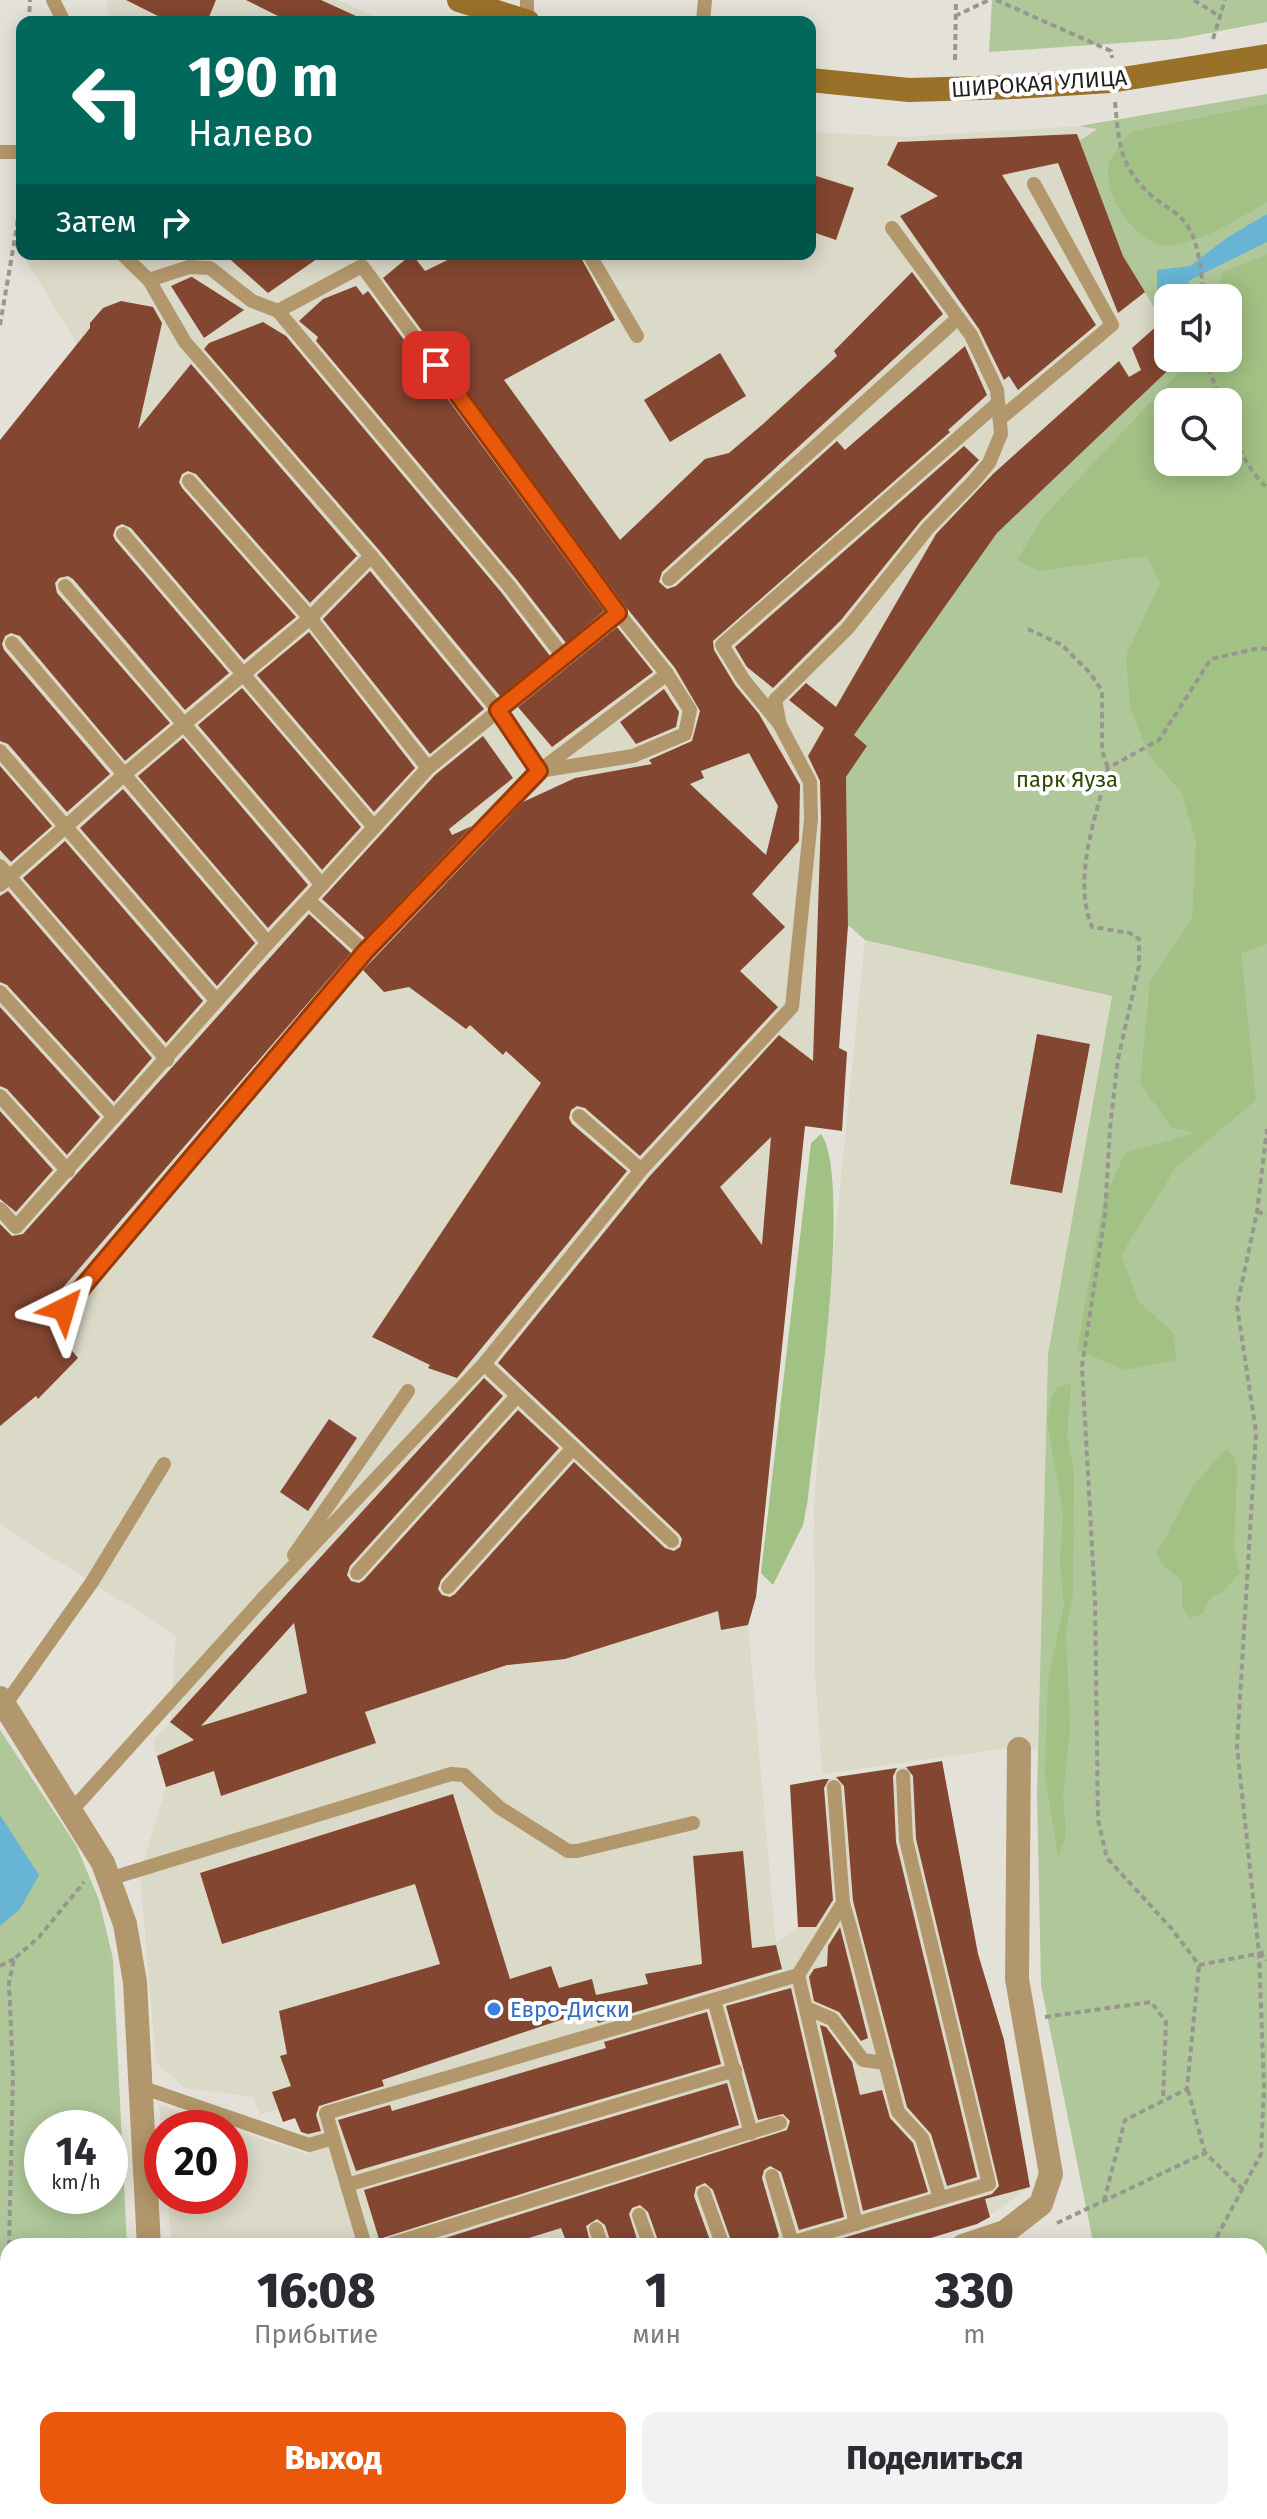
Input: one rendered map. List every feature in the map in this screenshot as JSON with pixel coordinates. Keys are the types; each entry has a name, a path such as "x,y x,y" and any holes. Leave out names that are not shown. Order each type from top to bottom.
{"main road":[{"path":"459,0 508,16"},
{"name":"ШИРОКАЯ УЛИЦА","path":"816,81 909,90 1113,81 1267,56"}],"street":[{"path":"3,1702 72,1810 106,1871 125,1924 135,1982 149,2238"},
{"path":"987,2238 1005,2232 1041,2204 1051,2174 1017,1979 1019,1749"}],"lane":[{"path":"1000,419 1112,325 1034,184"},
{"path":"780,725 775,700 847,629 928,528 989,463 1001,434 997,390 971,335 892,228"},
{"path":"128,260 149,280 185,342 371,556 498,710 539,771"},
{"path":"593,260 637,336"},
{"path":"278,311 362,266 618,613 667,674 690,710 685,734 633,756 539,771"},
{"path":"149,280 189,267 210,268 252,301 278,311 509,586 563,656"},
{"path":"669,579 958,318"},
{"path":"72,1810 266,1595 484,1364 641,1170 792,1007 811,819 810,782 780,725 743,679 722,645 998,403"},
{"path":"189,481 310,618 428,768"},
{"path":"123,534 374,827"},
{"path":"167,1060 3,876 69,827 125,774 245,675 310,618 371,556"},
{"path":"65,586 322,885"},
{"path":"0,1209 16,1227 167,1060 216,1000 428,768 618,613"},
{"path":"12,643 268,943"},
{"path":"64,1309 365,952 539,771 667,674"},
{"path":"0,751 216,1000"},
{"path":"308,900 365,952"},
{"path":"0,992 114,1117"},
{"path":"0,1096 68,1171"},
{"path":"579,1116 641,1170"},
{"path":"484,1364 672,1541"},
{"path":"266,1595 408,1391"},
{"path":"357,1573 517,1396"},
{"path":"448,1587 573,1448"},
{"path":"3,1702 92,1582 164,1464"},
{"path":"106,1871 451,1774 464,1775 476,1782 500,1808 568,1851 693,1823"},
{"path":"807,2238 989,2184 906,1840 903,1776"},
{"path":"834,1787 843,1903 898,2112 922,2138 940,2198"},
{"path":"363,2238 326,2113 798,1975 843,1903"},
{"path":"798,1975 856,2224"},
{"path":"714,2000 751,2133"},
{"path":"806,2008 832,2019 863,2060 886,2063"},
{"path":"347,2185 735,2070"},
{"path":"141,2087 309,2145 333,2138"},
{"path":"412,2238 780,2123"},
{"path":"772,2176 785,2238"},
{"path":"704,2193 720,2238"},
{"path":"639,2215 647,2238"},
{"path":"596,2229 599,2238"}],"path":[{"path":"955,60 956,0"},
{"path":"954,17 989,0"},
{"path":"996,0 1111,51 1120,144 1128,170 1153,197 1185,222 1197,251 1202,284"},
{"path":"1194,0 1219,16"},
{"path":"1212,41 1225,0"},
{"path":"0,325 16,232"},
{"path":"1242,454 1255,477 1267,488"},
{"path":"1028,629 1062,645 1090,673 1102,691 1102,751 1108,768 1086,863 1085,910 1092,927 1130,933 1139,939 1139,966 1118,1059 1105,1215 1082,1366 1095,1601 1098,1820 1107,1858 1171,1928 1199,1965 1187,2089 1205,2153 1244,2190"},
{"path":"1108,768 1159,740 1211,659 1267,649"},
{"path":"1217,2238 1261,2154 1264,2087 1259,1953 1237,1747 1256,1432 1237,1306 1257,1212 1267,1129"},
{"path":"1257,1212 1267,1214"},
{"path":"0,1966 14,1959 39,1937 68,1898 106,1871"},
{"path":"1199,1965 1267,1952"},
{"path":"1259,1953 1267,1960"},
{"path":"9,2238 13,2075 9,1983 14,1959"},
{"path":"1025,2020 1151,2002 1166,2022 1163,2100"},
{"path":"1104,2201 1125,2120 1187,2089"},
{"path":"1077,2214 1205,2153"}],"shaded area":[{"path":"107,0 338,0 373,16 108,16"},
{"path":"1079,126 1097,128 1079,140 1123,256 1154,308 1154,372 1157,372 867,746 839,1047 847,1052 842,1131 804,1126 790,1146 802,1156 756,1597 748,1625 776,1944 798,1927 790,1785 942,1761 978,1954 1004,2040 1030,2187 977,2224 931,2238 171,2238 169,2214 248,2214 248,2135 309,2155 295,2118 283,2122 278,2109 260,2115 253,2097 185,2088 156,2062 140,1874 166,1787 153,1741 170,1722 176,1635 0,1525 0,440 77,344 26,260 816,260 816,132 903,137"},
{"path":"865,940 1112,995 1048,1354 1038,1749 1002,1749 822,1774 815,1673 814,1507 829,1295"}],"green space":[{"path":"992,0 1267,0 1267,22 1178,39 989,52"},
{"name":"парк Яуза","path":"1267,94 1267,2238 1092,2238 1041,1985 1037,1794 1048,1354 1112,996 865,940 848,925 846,777 867,746 854,735 997,533 1166,372 1242,372 1242,284 1154,284 1154,308 1123,256 1079,141 1097,129 1079,126"},
{"path":"1267,104 1267,202 1221,228 1184,243 1159,244 1135,229 1117,204 1108,176 1115,152 1130,132"},
{"path":"1267,255 1267,944 1241,953 1256,1100 1176,1167 1121,1255 1138,1301 1174,1334 1176,1360 1125,1370 1077,1350 1103,1202 1125,1153 1196,1133 1171,1127 1140,1083 1150,981 1192,919 1196,843 1182,793 1148,754 1130,706 1126,656 1160,583 1147,556 1040,571 1017,560 1043,517 1154,399 1154,476 1242,476 1242,388 1164,388 1179,372 1242,372 1242,284 1219,284 1222,272"},
{"path":"821,1134 830,1160 833,1201 833,1252 824,1366 803,1525 773,1585 761,1573 811,1143"},
{"path":"1071,1384 1067,1435 1074,1472 1073,1594 1066,1633 1070,1730 1063,1796 1066,1835 1058,1857 1045,1774 1048,1681 1064,1605 1060,1565 1063,1512 1047,1421 1052,1395 1059,1386"},
{"path":"1227,1448 1235,1459 1237,1471 1234,1548 1240,1572 1224,1591 1212,1596 1202,1614 1190,1618 1182,1607 1182,1581 1162,1564 1157,1553 1193,1486"},
{"path":"0,1730 76,1845 99,1900 113,1959 120,2110 24,2110 24,2214 125,2214 127,2238 0,2238"}],"water":[{"path":"1267,214 1267,242 1187,284 1157,284 1157,270 1190,266 1228,237"},
{"path":"0,1815 39,1875 20,1909 0,1926"}],"building":[{"path":"126,0 216,0 209,16 158,16"},
{"path":"246,0 321,0 356,16 278,16"},
{"path":"1077,134 1123,256 1145,292 1118,313 1058,163 1002,175 1096,325 1018,390 1009,376 1004,380 979,329 900,216 938,196 887,165 898,142"},
{"path":"816,176 854,188 836,240 816,233"},
{"path":"231,260 315,260 268,293"},
{"path":"405,260 417,260 425,271 448,260 582,260 615,320 504,380 620,540 705,459 729,453 763,424 837,356 834,351 912,272 943,314 662,572 659,582 667,589 676,586 837,441 845,450 965,346 987,395 948,430 950,432 713,641 714,650 735,685 759,714 800,785 799,841 752,894 785,927 740,971 778,1007 640,1156 585,1108 577,1106 571,1110 569,1118 572,1124 627,1171 457,1378 428,1368 430,1365 372,1337 541,1083 506,1051 503,1055 470,1025 466,1029 409,987 384,992 363,970 523,802 575,778 652,764 649,760 692,741 700,711 675,668 626,607 383,278","holes":["749,753 778,806 766,855 690,784 704,778 701,771"]},
{"path":"191,277 244,310 204,338 171,286"},
{"path":"356,286 363,295 368,291 604,611 566,643 517,580 316,341 318,337 299,321 323,299"},
{"path":"121,301 153,307 162,323 138,429 191,364 357,556 310,603 196,474 188,471 182,474 179,482 182,488 296,617 244,660 131,528 122,524 116,527 115,540 229,673 185,710 73,579 68,576 59,578 55,583 57,593 170,723 125,761 20,636 11,633 5,636 2,644 4,650 110,774 67,812 8,744 0,741 0,440 103,308"},
{"path":"263,322 286,336 501,592 550,656 500,696 379,550 204,349 209,343"},
{"path":"1154,328 1154,372 1166,372 997,533 854,735 867,746 846,777 848,925 839,1048 847,1052 842,1131 805,1126 756,1597 748,1625 721,1630 718,1611 565,1659 507,1665 365,1712 376,1743 221,1796 214,1771 166,1787 157,1756 194,1740 170,1722 484,1378 503,1396 350,1566 347,1575 351,1581 359,1583 364,1580 518,1410 559,1448 441,1580 438,1589 442,1595 450,1597 455,1594 574,1462 665,1548 674,1551 680,1547 682,1539 679,1534 498,1363 649,1177 779,1035 813,1061 821,819 820,781 808,756 824,728 789,700 806,683 836,707 936,534 993,474 1119,361 1129,377 1141,370 1132,348","holes":["771,1137 762,1245 720,1187","294,1623 307,1693 201,1726"]},
{"path":"720,353 746,396 670,442 644,400"},
{"path":"964,446 979,460 920,522 841,620 773,688 747,667 735,647"},
{"path":"370,571 484,709 430,754 323,619"},
{"path":"617,627 653,672 552,747 518,707"},
{"path":"309,632 415,768 374,812 257,675"},
{"path":"242,688 361,827 322,870 198,725"},
{"path":"664,689 679,712 676,727 636,744 620,722"},
{"path":"483,736 513,778 449,829 452,835 472,826 365,938 322,899 435,775"},
{"path":"183,738 308,885 268,928 138,776"},
{"path":"0,766 52,826 11,862 0,850"},
{"path":"123,789 255,943 217,986 80,828"},
{"path":"65,841 203,1001 166,1043 23,878"},
{"path":"8,891 152,1058 114,1102 7,985 0,982 0,896"},
{"path":"309,914 351,953 41,1313 78,1358 38,1399 36,1396 0,1426 0,1224 12,1236 23,1234"},
{"path":"0,1007 100,1117 67,1155 7,1089 0,1086"},
{"path":"1037,1034 1090,1044 1062,1193 1010,1184"},
{"path":"0,1111 53,1170 16,1212 0,1199"},
{"path":"329,1419 357,1438 308,1511 280,1492"},
{"path":"942,1761 978,1954 1004,2040 1030,2187 985,2199 990,2217 931,2238 843,2238 992,2194 999,2186 916,1839 913,1776 906,1767"},
{"path":"897,1768 893,1776 896,1842 977,2177 947,2186 931,2134 907,2107 853,1901 844,1786 836,1777"},
{"path":"829,1779 824,1788 833,1900 816,1927 798,1927 790,1785"},
{"path":"453,1794 510,1979 551,1966 559,1988 592,1979 596,1995 648,1984 645,1974 702,1964 693,1856 743,1851 752,1948 776,1945 782,1969 598,2023 593,2009 382,2080 384,2086 319,2106 316,2115 321,2131 301,2132 295,2118 283,2122 272,2092 291,2086 280,2056 287,2054 279,2011 440,1964 415,1884 222,1944 200,1873"},
{"path":"840,1927 868,2038 861,2041 839,2012 814,2001 809,1977 814,1969 827,1966 828,1946"},
{"path":"791,1988 844,2217 799,2230 781,2172 770,2166 764,2170 762,2178 777,2238 730,2238 713,2190 705,2183 696,2187 694,2196 709,2238 657,2238 648,2212 640,2205 632,2208 629,2214 636,2238 609,2238 605,2225 597,2219 586,2226 589,2238 565,2238 561,2228 529,2238 445,2238 787,2130 790,2121 783,2114 758,2120 726,2006"},
{"path":"707,2012 721,2064 356,2171 338,2120 390,2105 392,2111 606,2048 604,2042"},
{"path":"820,2025 826,2027 852,2062 860,2095 882,2090 890,2118 913,2143 928,2192 863,2211"},
{"path":"727,2083 739,2125 382,2238 379,2238 364,2190"}],"place":[{"name":"Евро-Диски","path":"494,2009"}],"route":[{"path":"64,1309 365,952 539,771 498,710 618,613 436,365"}]}
